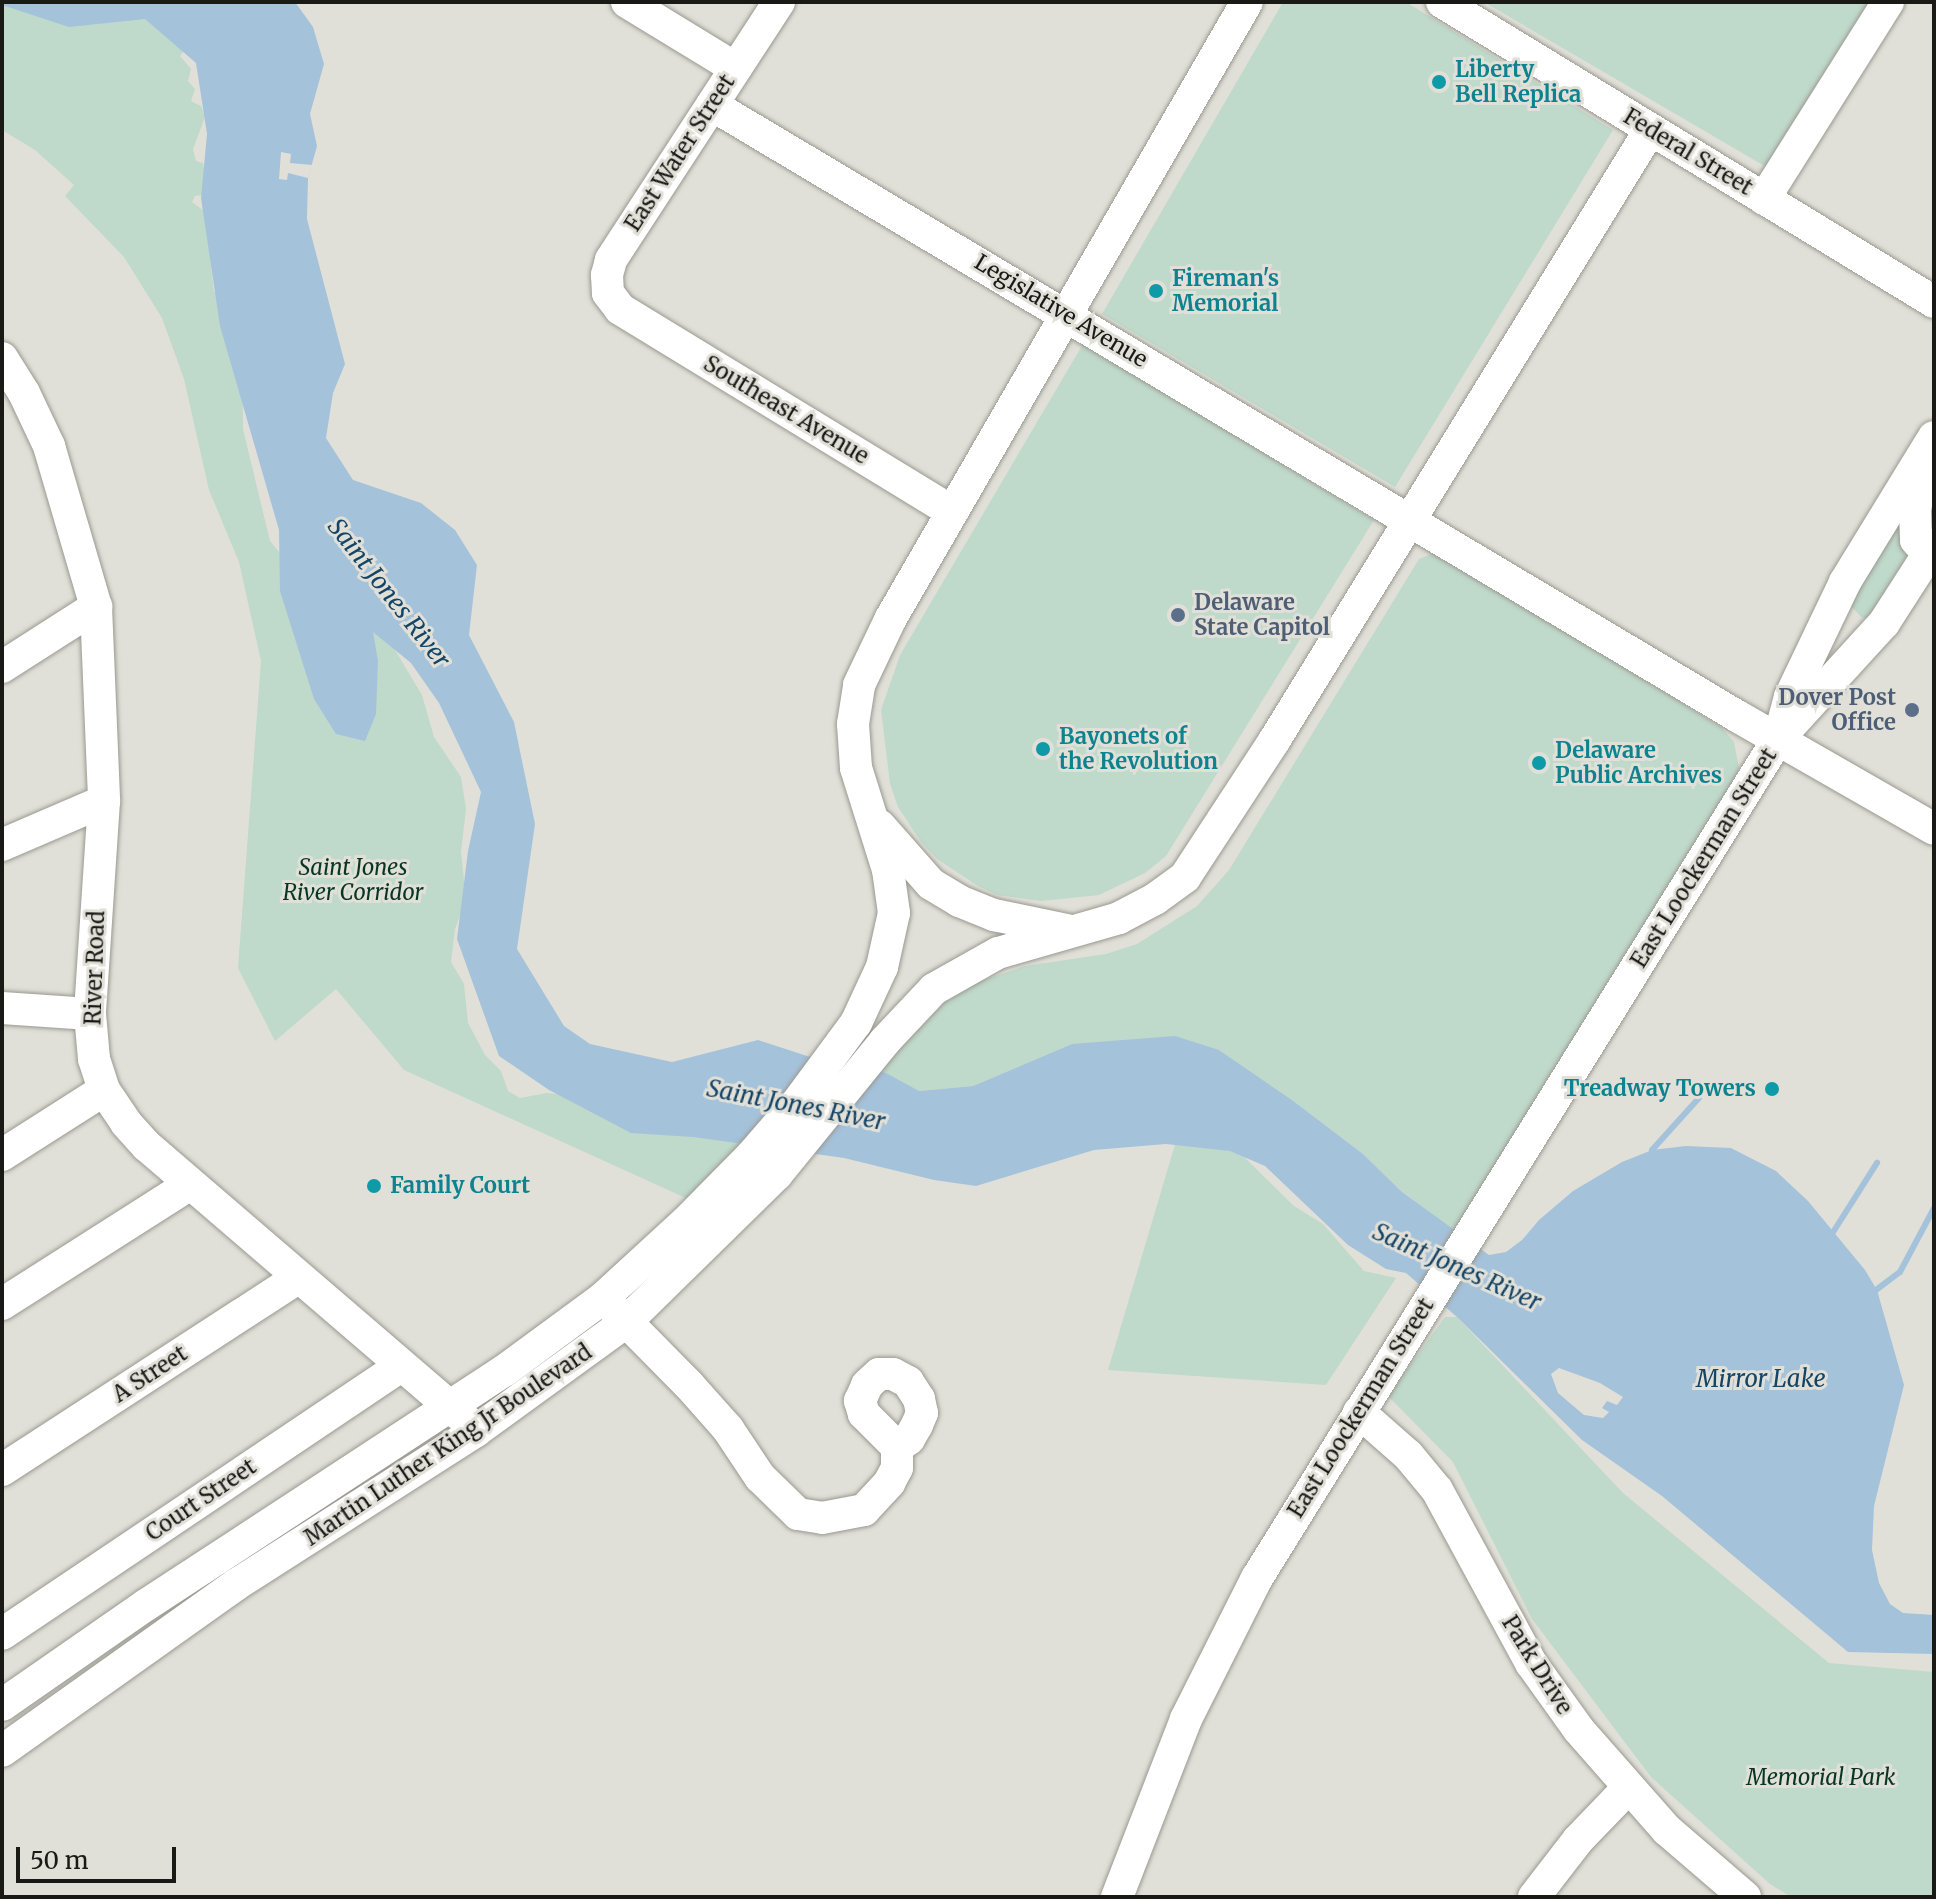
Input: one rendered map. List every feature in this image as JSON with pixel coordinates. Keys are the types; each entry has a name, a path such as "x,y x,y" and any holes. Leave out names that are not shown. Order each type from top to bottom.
{"street":[{"path":"627,2 735,68"},
{"name":"East Water Street","path":"620,309 608,293 607,275 611,260 779,2"},
{"name":"Martin Luther King Jr Boulevard","path":"2,1705 146,1605 452,1406 603,1298 686,1222 765,1164 796,1104 863,1009 882,967 894,913 888,870 856,768 853,724 859,685 891,618 1247,2"},
{"name":"Federal Street","path":"1442,2 1934,302"},
{"path":"1764,199 1888,2"},
{"name":"Legislative Avenue","path":"712,105 1934,829"},
{"name":"Martin Luther King Jr Boulevard","path":"2,1751 237,1584 476,1431 626,1322 765,1164 869,1062 909,1012 934,989 963,969 998,953 1119,918 1155,899 1185,877 1274,741 1650,130"},
{"name":"Southeast Avenue","path":"620,309 952,512"},
{"name":"River Road","path":"2,358 24,393 49,446 96,607 104,801 90,1014 94,1059 104,1090 126,1123 189,1185 452,1406 476,1431"},
{"path":"1778,739 1884,623 1931,550 1916,540 1915,510 1931,442"},
{"path":"1778,739 1790,697 1845,582 1931,442"},
{"path":"2,667 96,607"},
{"name":"East Loockerman Street","path":"1117,1897 1186,1719 1257,1578 1778,739"},
{"path":"2,845 104,801"},
{"path":"873,818 931,884 959,901 994,915 1071,931"},
{"path":"2,1008 90,1014"},
{"path":"2,1155 104,1090"},
{"path":"2,1304 189,1185"},
{"name":"A Street","path":"2,1470 298,1278"},
{"path":"603,1298 689,1385 728,1429 760,1477 798,1514 822,1518 864,1510 889,1483 897,1468 897,1447"},
{"name":"Court Street","path":"2,1634 401,1366"},
{"name":"Park Drive","path":"1359,1412 1408,1455 1437,1490 1531,1663 1579,1730 1628,1788 1696,1857 1745,1897"},
{"path":"1534,1897 1578,1840 1628,1788"}],"green space":[{"name":"Saint Jones River Corridor","path":"2,2 160,2 192,40 180,56 191,69 188,81 195,89 191,101 201,106 205,117 193,149 196,161 203,163 208,194 195,196 192,202 219,222 207,231 214,292 242,322 243,429 270,541 284,558 386,635 422,695 434,737 461,777 466,809 461,852 466,899 455,929 451,962 464,984 468,1023 485,1055 501,1071 508,1091 520,1098 547,1093 689,1108 746,1138 688,1199 404,1070 336,989 275,1041 238,968 261,661 239,562 209,490 184,379 162,318 124,257 65,196 74,185 35,150 2,130"},
{"path":"1283,2 1406,2 1613,130 1395,487 1102,314"},
{"path":"1484,2 1876,2 1768,168"},
{"path":"1083,344 1374,520 1166,856 1145,873 1099,895 1041,901 997,895 978,886 937,859 921,842 898,807 890,784 881,710 900,655"},
{"path":"1901,520 1915,552 1872,620 1861,617 1850,605 1853,594"},
{"path":"1434,553 1444,555 1722,728 1734,742 1739,768 1736,780 1455,1231 1402,1192 1363,1154 1219,1050 1072,1044 973,1086 919,1091 878,1072 927,1010 972,984 1025,966 1106,954 1137,944 1197,906 1229,870 1419,559"},
{"path":"1179,1131 1236,1149 1294,1206 1323,1224 1364,1271 1396,1278 1326,1385 1108,1370"},
{"name":"Memorial Park","path":"1445,1317 1457,1317 1623,1493 1829,1663 1934,1672 1934,1897 1791,1897 1770,1884 1651,1777 1532,1619 1453,1462 1388,1396"}],"water":[{"path":"2,2 295,2 313,27 324,64 310,114 317,146 308,178 307,219 345,364 333,393 326,438 353,480 421,503 455,530 477,565 469,635 514,722 535,824 517,949 564,1026 590,1044 672,1062 758,1040 807,1056 886,1073 919,1091 973,1086 1072,1044 1175,1036 1219,1050 1292,1100 1363,1154 1402,1192 1489,1255 1506,1252 1573,1191 1622,1162 1652,1150 1686,1146 1731,1148 1776,1171 1808,1201 1865,1270 1877,1290 1904,1385 1874,1506 1872,1550 1879,1583 1890,1604 1903,1613 1934,1615 1934,1654 1848,1652 1662,1496 1582,1440 1457,1317 1406,1273 1386,1269 1348,1245 1265,1166 1230,1151 1166,1144 1094,1150 976,1186 934,1180 844,1158 693,1137 631,1133 549,1090 499,1056 457,939 468,851 481,792 439,703 411,663 373,632 378,661 376,714 365,741 336,734 314,699 280,591 279,530 220,326 201,198 207,134 196,63 145,19 69,27 2,5","holes":["1559,1368 1600,1383 1623,1397 1617,1405 1607,1401 1602,1408 1609,1412 1603,1418 1584,1415 1558,1393 1551,1374"]}],"pier":[{"path":"281,152 291,154 290,163 312,165 308,178 288,173 287,180 279,179"}],"waterway":[{"path":"1652,1150 1699,1098"},
{"path":"1830,1237 1877,1163"},
{"path":"1872,1293 1900,1272 1934,1208"}],"place":[{"name":"Liberty Bell Replica","path":"1439,82"},
{"name":"Fireman's Memorial","path":"1156,291"},
{"name":"Delaware State Capitol","path":"1178,615"},
{"name":"Dover Post Office","path":"1912,710"},
{"name":"Bayonets of the Revolution","path":"1043,749"},
{"name":"Delaware Public Archives","path":"1539,763"},
{"name":"Treadway Towers","path":"1772,1089"},
{"name":"Family Court","path":"374,1186"}],"water label":[{"name":"Saint Jones River","path":"389,593"},
{"name":"Saint Jones River","path":"796,1105"},
{"name":"Saint Jones River","path":"1457,1267"},
{"name":"Mirror Lake","path":"1761,1379"}]}
